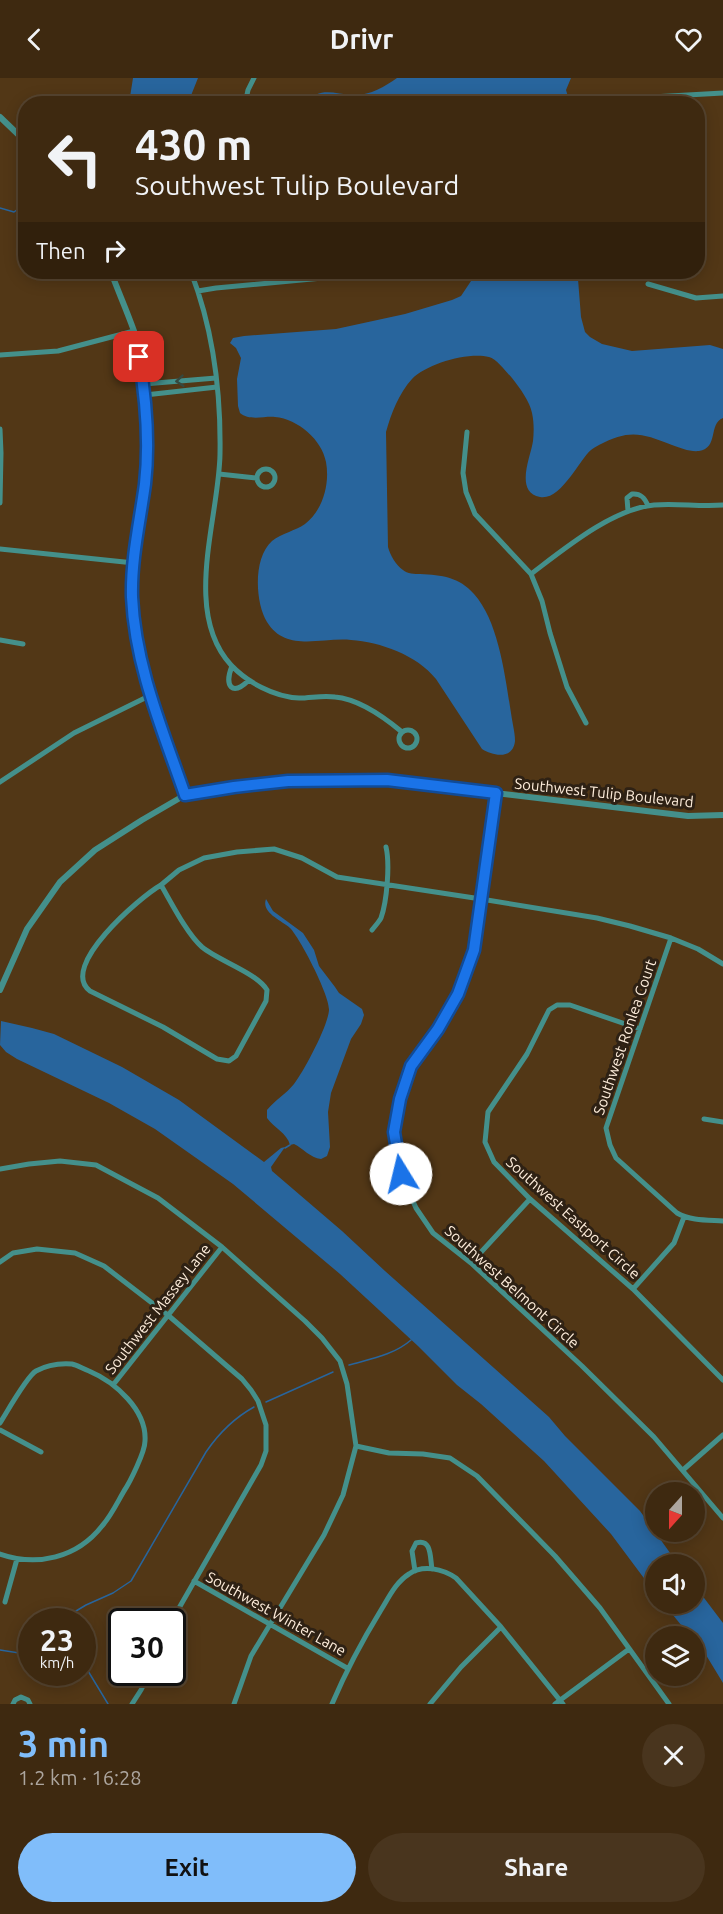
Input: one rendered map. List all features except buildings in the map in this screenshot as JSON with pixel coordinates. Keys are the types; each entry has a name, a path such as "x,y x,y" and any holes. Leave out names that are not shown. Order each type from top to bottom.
{"street":[{"path":"247,96 254,78"},
{"path":"670,96 723,93"},
{"path":"0,117 18,134"},
{"path":"114,279 134,332 144,384 148,440 134,563 132,595 134,619 140,661 185,795"},
{"path":"194,279 214,358 219,419 219,474 207,565 206,607 214,639 232,666 249,680 283,695 297,698 335,696 355,702 402,732"},
{"path":"198,291 312,279"},
{"path":"648,284 696,298 723,296"},
{"path":"0,355 58,351 134,332"},
{"path":"144,384 216,378"},
{"path":"145,395 217,387"},
{"path":"0,429 0,503"},
{"path":"467,432 463,472 466,492 475,514 531,574 542,601 567,687 586,723"},
{"path":"219,474 257,478"},
{"path":"628,511 627,498 632,494 640,494 648,506"},
{"path":"531,574 608,520 628,511 648,506 723,505"},
{"path":"0,549 134,563"},
{"path":"0,640 23,644"},
{"path":"232,666 227,677 231,686 235,688 242,686 249,680"},
{"path":"1,779 74,733 151,695"},
{"name":"Southwest Tulip Boulevard","path":"0,990 27,929 60,882 95,850 185,795 288,781 387,780 688,816 723,815"},
{"name":"Southwest Belmont Circle","path":"496,793 474,950 458,994 438,1029 411,1066 400,1099 394,1132 401,1174 416,1208 433,1233 471,1263 582,1366 654,1437 723,1518"},
{"path":"372,930 380,919 387,885 389,859 386,847"},
{"path":"160,885 195,941 207,951 259,980 267,990 266,1001 236,1056 229,1061 217,1059 163,1027 90,991 82,982 81,976 105,933 132,905 179,870 204,858 274,849 302,858 337,877 597,918 671,938 698,949 723,964"},
{"name":"Southwest Ronlea Court","path":"671,938 606,1128 616,1158 650,1190 684,1217"},
{"name":"Southwest Eastport Circle","path":"640,1029 570,1005 557,1005 549,1010 527,1054 488,1112 485,1142 494,1162 530,1199 633,1289 723,1380"},
{"path":"704,1119 723,1122"},
{"path":"0,1169 60,1161 96,1165 158,1198 222,1247 305,1321 340,1361 351,1405 356,1446 343,1495 324,1535 251,1656 234,1704"},
{"path":"471,1263 530,1199"},
{"path":"633,1289 674,1242 684,1217 723,1221"},
{"name":"Southwest Massey Lane","path":"113,1385 222,1247"},
{"path":"0,1263 13,1253 37,1249 75,1253 104,1266 169,1316 242,1379 258,1401 264,1413 267,1436 266,1451 261,1465 179,1608"},
{"path":"0,1423 33,1373 49,1365 74,1364 113,1385 130,1401 142,1422 145,1443 130,1481 103,1526 88,1541 70,1552 39,1561 17,1559 0,1554"},
{"path":"0,1430 41,1452"},
{"path":"683,1470 723,1435"},
{"path":"356,1446 389,1453 450,1458 477,1476 555,1556 600,1608 669,1704"},
{"path":"415,1571 412,1548 421,1541 425,1542 428,1547 432,1569"},
{"path":"5,1602 17,1559"},
{"path":"332,1704 359,1645 398,1584 415,1571 432,1569 456,1578 501,1627 560,1703 629,1649"},
{"name":"Southwest Winter Lane","path":"194,1581 347,1668"},
{"path":"430,1704 461,1667 501,1627"},
{"path":"132,1704 143,1686"},
{"path":"13,1704 21,1697 28,1700 30,1704"}],"water":[{"path":"133,78 198,78 191,96 130,96"},
{"path":"397,78 571,78 566,90 568,96 313,96 322,93 365,94 382,88"},
{"path":"472,279 578,279 581,317 585,332 602,344 632,351 710,345 723,349 723,418 718,421 711,441 705,449 689,450 636,434 619,437 592,449 562,487 548,497 532,494 526,481 533,438 531,409 518,386 495,360 489,357 470,356 437,364 412,379 399,397 386,432 388,547 394,560 405,571 411,574 443,576 456,580 474,594 483,607 501,656 514,733 515,741 511,751 502,755 482,749 436,679 419,663 397,651 362,641 294,641 275,632 267,622 258,592 262,558 272,541 305,524 316,512 326,488 326,462 320,446 300,426 275,417 252,418 240,413 237,379 241,358 236,348 230,343 233,338 244,336 336,329 405,314 461,296"},
{"path":"266,899 273,911 303,933 314,950 319,966 339,993 362,1009 364,1015 351,1039 331,1093 328,1112 330,1147 327,1156 321,1159 313,1157 294,1144 290,1145 286,1137 267,1118 267,1110 291,1088 304,1069 320,1037 329,1010 320,981 295,934 269,912 265,904"},
{"path":"1,1021 54,1034 122,1067 179,1100 264,1162 285,1147 271,1167 272,1171 549,1417 640,1511 645,1518 645,1542 662,1542 671,1554 645,1554 645,1580 611,1534 544,1461 457,1385 340,1274 233,1184 155,1129 109,1103 17,1059 0,1045"},
{"path":"705,1599 723,1623 723,1683 705,1654 705,1626 682,1626 672,1614 705,1614"}],"waterway":[{"path":"0,208 14,212 18,209"},
{"path":"285,1148 290,1145"},
{"path":"349,1365 389,1353 411,1340"},
{"path":"266,1402 333,1372"},
{"path":"81,1608 113,1593 131,1581 206,1452 227,1426 254,1407"},
{"path":"0,1650 18,1653"},
{"path":"96,1684 108,1704"}],"route":[{"path":"139,357 145,391 148,440 134,563 132,595 134,619 140,661 185,795 288,781 387,780 496,793 474,950 458,994 438,1029 411,1066 400,1099 394,1132 401,1174"}]}
